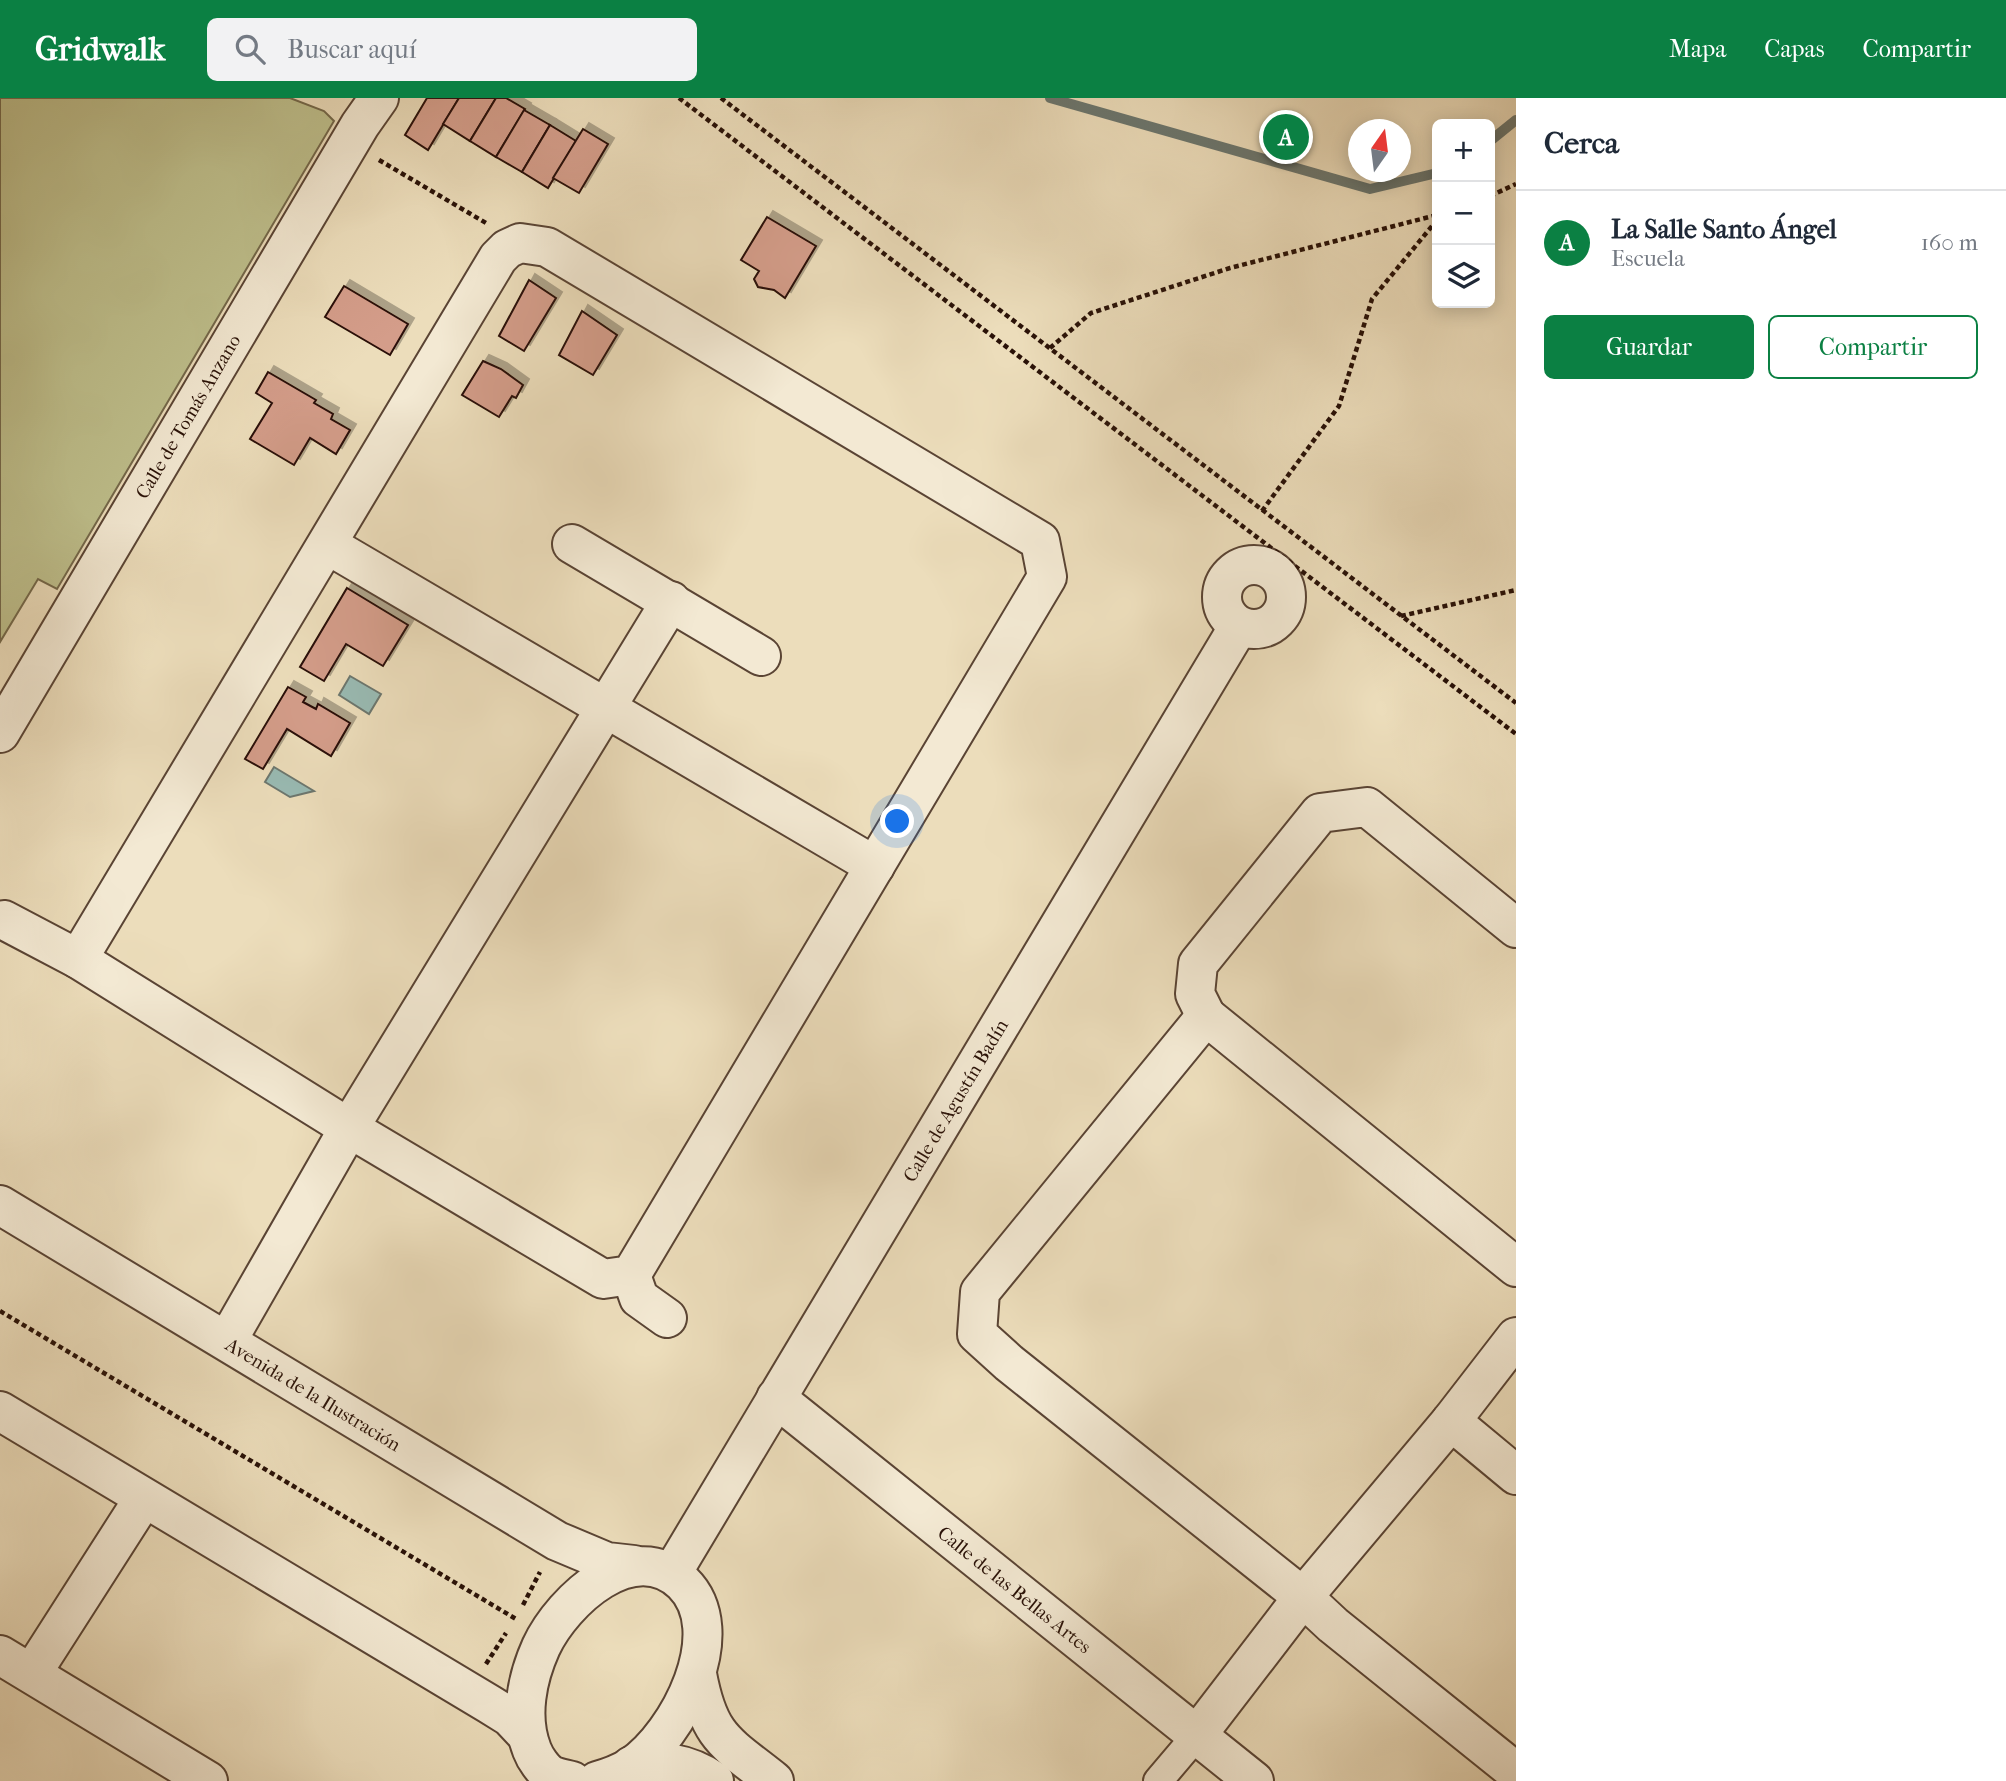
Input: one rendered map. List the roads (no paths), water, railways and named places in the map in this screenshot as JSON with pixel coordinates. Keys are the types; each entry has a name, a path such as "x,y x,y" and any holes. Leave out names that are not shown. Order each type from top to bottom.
{"street":[{"name":"Calle de Tomás Anzano","path":"0,733 372,100"},
{"path":"78,959 498,258 507,249 520,243 547,247 1040,541 1047,577 631,1275 639,1298 667,1318"},
{"path":"572,544 761,656"},
{"path":"327,545 875,866"},
{"name":"Calle de Agustín Badín","path":"672,1573 1239,626 1224,611 1222,590 1226,580 1242,566 1277,563"},
{"path":"226,1341 349,1128 671,601"},
{"path":"1516,928 1367,807 1320,813 1198,964 1195,994 1206,1016 1516,1267"},
{"path":"4,920 78,959 349,1128 603,1279 631,1275"},
{"path":"1206,1016 980,1292 977,1334 1009,1363 1303,1597 1333,1625 1516,1772"},
{"name":"Avenida de la Ilustración","path":"0,1205 557,1541 607,1562 634,1566 651,1565 672,1573"},
{"path":"1158,1781 1303,1597 1451,1422 1516,1337"},
{"name":"Calle de las Bellas Artes","path":"776,1398 1254,1781"},
{"path":"0,1411 510,1717 526,1734"},
{"path":"1451,1422 1516,1475"},
{"path":"144,1498 16,1664 208,1781"},
{"path":"556,1779 535,1758 526,1734 525,1702 531,1674 531,1628 556,1622 591,1588 609,1575 634,1566"},
{"path":"597,1781 631,1766 649,1751 669,1724 696,1674 704,1648 704,1621 696,1600 672,1573"},
{"path":"696,1674 703,1708 712,1726 725,1742 774,1781"},
{"path":"631,1766 674,1762 692,1768 714,1781"}],"water":[{"path":"350,676 381,694 369,714 339,695"},
{"path":"274,767 314,791 290,797 265,782"}],"waterway":[{"path":"1050,98 1370,189 1432,174"},
{"path":"1495,137 1516,120"}],"place":[{"name":"La Salle Santo Ángel","path":"1286,137"}]}
